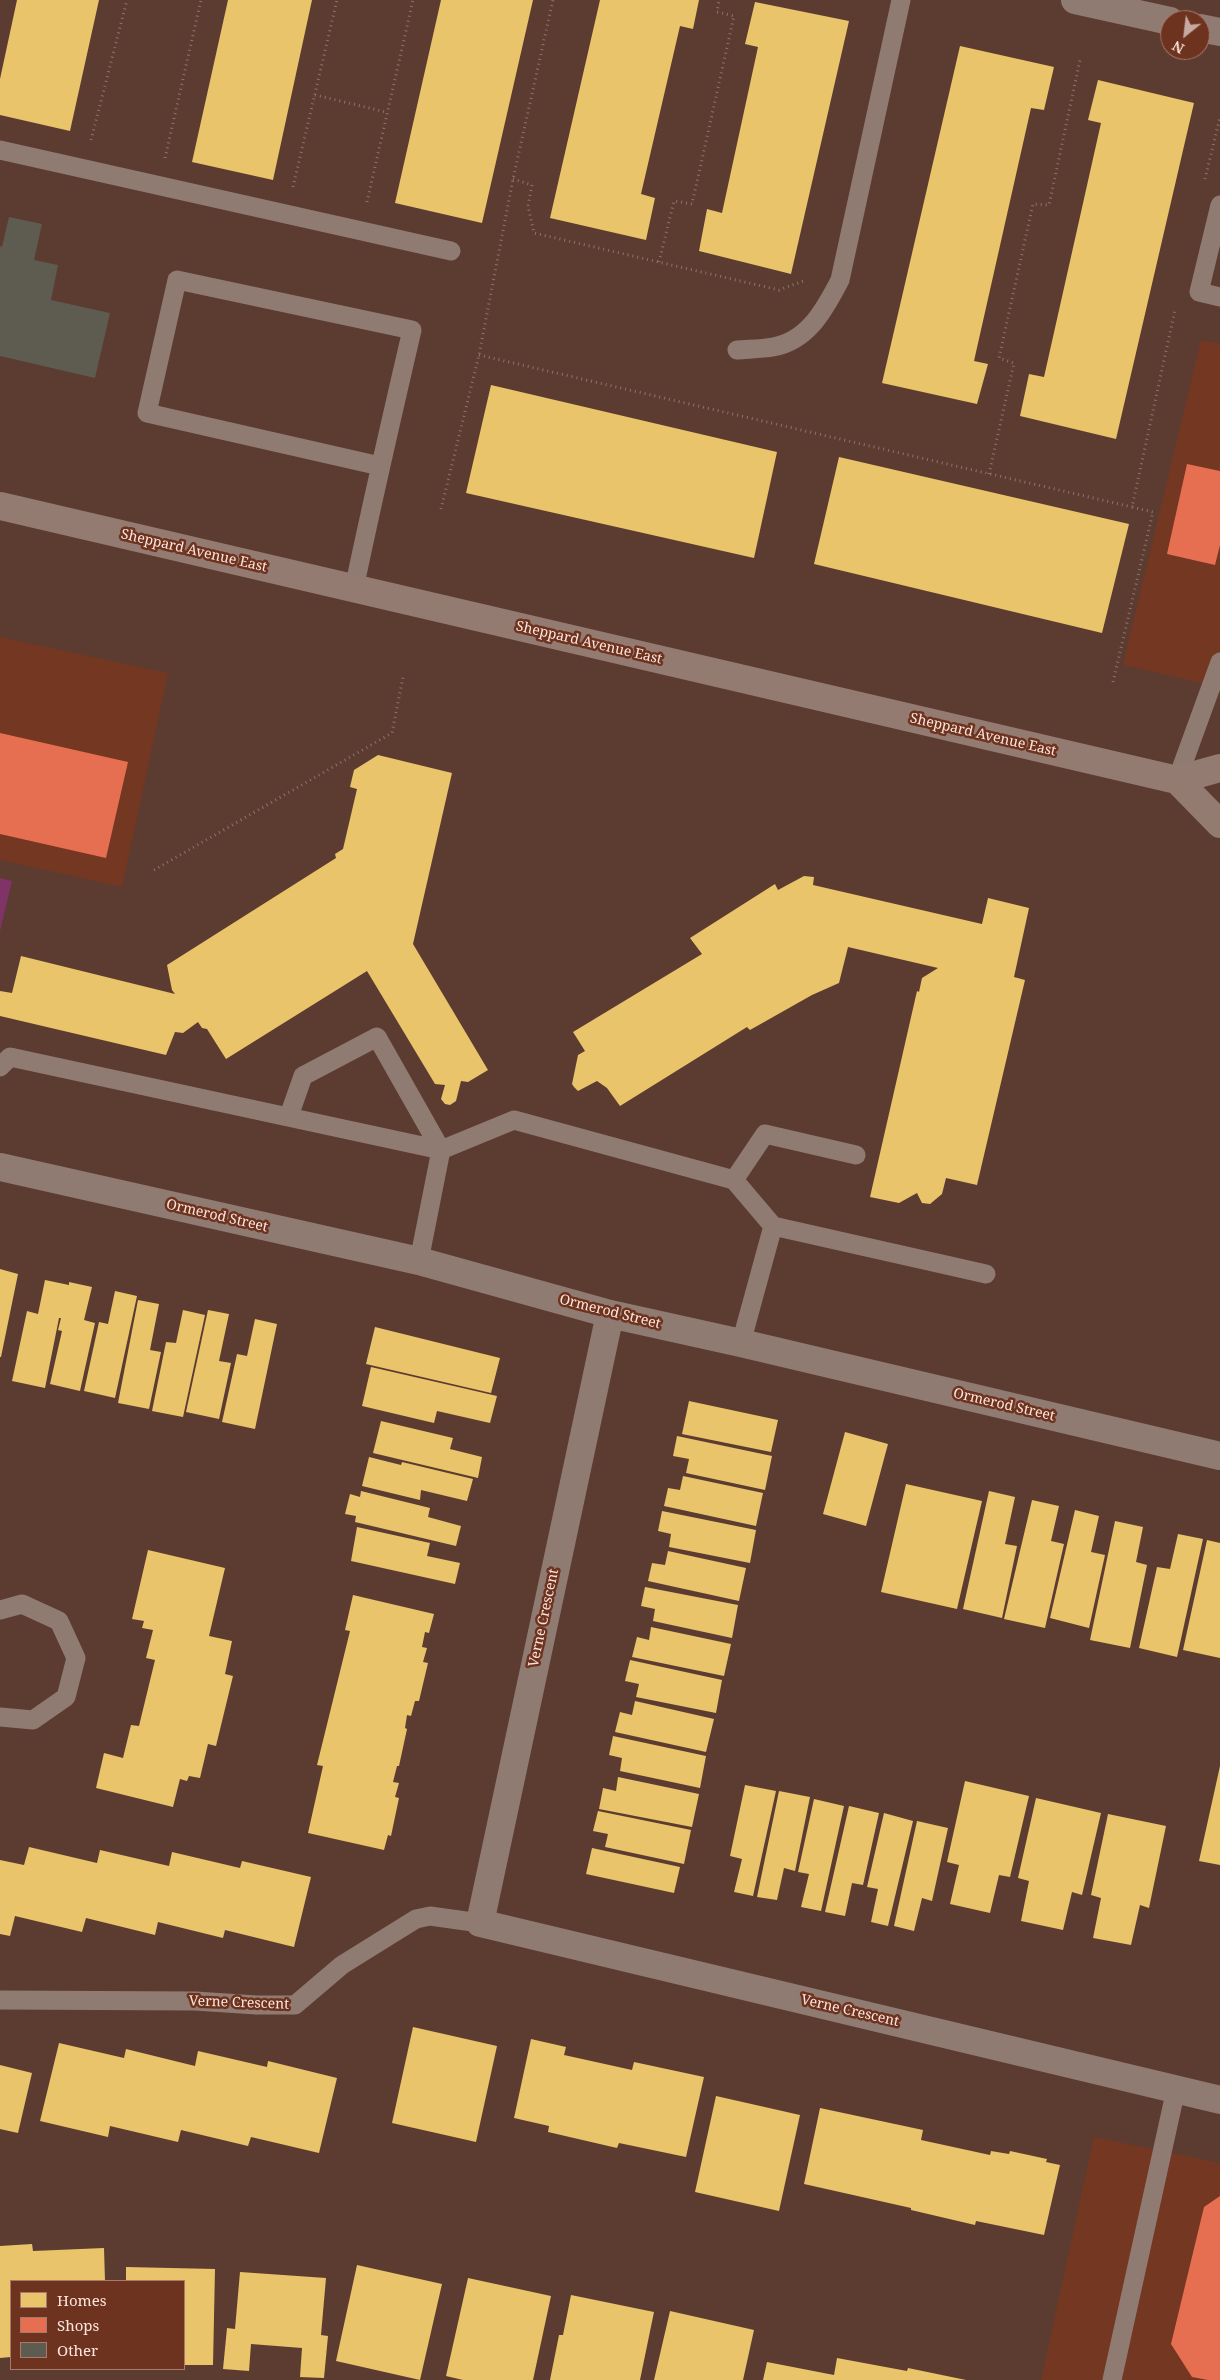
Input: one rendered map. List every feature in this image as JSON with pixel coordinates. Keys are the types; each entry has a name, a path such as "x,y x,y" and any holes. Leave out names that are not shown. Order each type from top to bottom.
{"main road":[{"name":"Sheppard Avenue East","path":"0,506 1177,780 1220,768"},
{"path":"1177,780 1220,824"}],"street":[{"path":"1075,0 1160,19"},
{"name":"Ormerod Street","path":"0,1167 419,1261 610,1314 741,1342 1220,1456"},
{"name":"Verne Crescent","path":"610,1314 480,1923 1220,2100"}],"lane":[{"path":"737,350 774,347 805,333 827,306 840,280 901,0"},
{"path":"0,150 158,187 451,251"},
{"path":"1220,205 1199,292 1220,297"},
{"path":"354,589 380,466 412,330 177,280 147,412 380,466"},
{"path":"1177,780 1220,662"},
{"path":"289,1116 303,1076 377,1037 441,1150 419,1261"},
{"path":"0,1067 10,1057 441,1150 514,1120 734,1180 773,1226 986,1274"},
{"path":"734,1180 765,1134 856,1155"},
{"path":"741,1342 773,1226"},
{"path":"0,1610 22,1604 59,1621 76,1658 66,1697 33,1720 0,1717"},
{"name":"Verne Crescent","path":"0,2000 195,2001 257,2005 295,2005 342,1965 416,1919 430,1916 480,1923"},
{"path":"1112,2380 1176,2089"}],"path":[{"path":"86,170 90,146 127,0"},
{"path":"158,187 201,0"},
{"path":"285,215 337,0"},
{"path":"360,232 413,0"},
{"path":"441,509 478,355 513,179 553,0"},
{"path":"659,262 674,202 692,204 734,16 717,12 720,0"},
{"path":"989,474 1014,363 999,358 1033,204 1049,205 1080,60"},
{"path":"315,95 386,112"},
{"path":"1204,183 1220,117"},
{"path":"513,179 532,185 528,206 534,233 779,290 813,277"},
{"path":"1132,507 1176,307"},
{"path":"478,355 1153,512 1113,682"},
{"path":"154,870 392,733 403,677"}],"shaded area":[{"path":"1201,340 1220,344 1220,687 1123,665"},
{"path":"0,637 168,673 122,887 0,860"},
{"path":"0,878 12,881 0,931"},
{"path":"1094,2137 1220,2163 1220,2380 1041,2380"}],"building: Homes":[{"path":"17,0 99,0 70,131 0,115 0,79"},
{"path":"228,0 312,0 273,180 192,162"},
{"path":"441,0 533,0 482,223 395,203"},
{"path":"600,0 699,0 693,29 680,26 641,194 655,198 646,240 550,218"},
{"path":"755,2 849,21 791,274 699,251 707,209 722,213 758,47 745,44"},
{"path":"960,46 1054,67 1044,110 1031,108 974,361 988,364 977,404 882,383"},
{"path":"1098,80 1194,103 1116,439 1020,416 1029,374 1044,377 1101,123 1088,120"},
{"path":"491,385 777,452 754,558 466,493"},
{"path":"839,457 1129,524 1102,633 814,564"},
{"path":"378,755 452,773 413,944 488,1070 468,1082 461,1081 456,1101 450,1105 445,1104 441,1099 445,1085 435,1084 367,971 226,1059 207,1029 202,1028 198,1022 183,1033 175,1032 166,1055 0,1016 0,991 12,993 21,956 175,994 172,990 167,965 336,858 335,854 343,849 357,789 350,787 354,770"},
{"path":"804,876 814,877 813,885 982,924 988,898 1029,908 1014,977 1025,980 977,1185 946,1178 942,1194 930,1204 922,1203 917,1193 899,1203 870,1197 917,991 919,992 922,978 938,968 848,947 839,983 812,995 750,1030 747,1027 620,1106 607,1088 597,1081 578,1091 572,1084 578,1055 585,1051 573,1032 702,954 690,938 775,884 778,890"},
{"path":"0,1269 18,1274 1,1357 0,1357"},
{"path":"45,1280 69,1285 69,1282 92,1287 84,1320 95,1323 80,1391 50,1384 62,1331 58,1330 61,1318 59,1318 45,1388 12,1381 27,1311 38,1314"},
{"path":"115,1291 137,1296 115,1398 84,1391 99,1322 108,1324"},
{"path":"138,1300 159,1304 150,1350 161,1352 149,1409 118,1403"},
{"path":"183,1310 205,1315 183,1417 152,1411 166,1342 176,1343"},
{"path":"208,1310 229,1314 219,1361 231,1363 219,1419 186,1412"},
{"path":"255,1319 277,1324 255,1429 222,1422 237,1354 247,1356"},
{"path":"375,1327 500,1358 491,1393 366,1364"},
{"path":"371,1367 497,1396 490,1423 437,1411 434,1423 362,1406"},
{"path":"689,1401 778,1420 771,1452 682,1434"},
{"path":"381,1421 453,1438 450,1449 482,1457 478,1478 373,1453"},
{"path":"845,1432 888,1444 866,1526 823,1514"},
{"path":"677,1436 772,1456 765,1490 686,1473 689,1459 673,1456"},
{"path":"369,1457 401,1465 402,1462 473,1479 467,1501 421,1490 420,1500 362,1486"},
{"path":"683,1476 763,1493 756,1526 664,1506 668,1488 680,1490"},
{"path":"906,1484 982,1501 957,1609 881,1592"},
{"path":"361,1491 430,1508 428,1517 461,1526 456,1546 355,1522 356,1516 345,1514 350,1494 360,1497"},
{"path":"989,1491 1015,1497 1005,1544 1017,1546 1002,1618 963,1609"},
{"path":"1032,1500 1059,1506 1051,1541 1064,1544 1045,1628 1004,1619"},
{"path":"1075,1510 1099,1516 1091,1552 1105,1555 1089,1628 1050,1618"},
{"path":"662,1511 756,1530 750,1563 669,1547 671,1534 658,1531"},
{"path":"1115,1521 1143,1527 1136,1562 1147,1565 1130,1648 1090,1640"},
{"path":"357,1527 430,1543 427,1556 460,1563 455,1584 351,1561"},
{"path":"1178,1534 1203,1539 1177,1657 1139,1648 1157,1567 1170,1569"},
{"path":"1207,1540 1220,1543 1220,1658 1183,1650"},
{"path":"148,1550 225,1568 209,1636 232,1641 225,1674 233,1676 216,1746 208,1744 200,1778 189,1776 187,1781 180,1779 173,1807 96,1788 104,1753 123,1758 131,1725 139,1726 155,1660 146,1658 153,1630 142,1628 144,1621 132,1619"},
{"path":"668,1551 746,1568 739,1601 648,1581 652,1563 665,1565"},
{"path":"645,1587 738,1605 732,1638 653,1621 655,1609 641,1606"},
{"path":"353,1595 434,1614 429,1633 425,1632 422,1647 427,1648 423,1662 428,1663 419,1701 415,1701 411,1716 407,1715 405,1728 407,1729 399,1766 397,1766 393,1782 399,1783 395,1797 399,1798 391,1836 388,1835 384,1850 308,1833 323,1766 317,1765 350,1631 345,1630"},
{"path":"651,1627 731,1644 724,1676 632,1657 637,1637 649,1640"},
{"path":"630,1660 722,1680 716,1713 636,1697 639,1684 625,1681"},
{"path":"635,1701 714,1719 706,1752 615,1732 620,1712 632,1715"},
{"path":"613,1736 706,1756 700,1788 620,1771 622,1758 609,1755"},
{"path":"1220,1766 1220,1865 1199,1861"},
{"path":"618,1777 699,1794 692,1827 599,1809 603,1788 616,1791"},
{"path":"965,1781 1029,1796 1010,1877 999,1875 990,1913 950,1904 959,1865 947,1862"},
{"path":"745,1785 776,1791 753,1896 734,1892 742,1859 730,1856"},
{"path":"779,1791 810,1797 795,1871 784,1868 777,1900 757,1897"},
{"path":"1036,1798 1101,1813 1082,1895 1072,1892 1063,1930 1021,1921 1029,1881 1018,1878"},
{"path":"814,1799 844,1806 821,1911 801,1907 809,1874 798,1872"},
{"path":"849,1806 879,1813 863,1885 852,1883 845,1916 825,1912"},
{"path":"598,1811 691,1830 684,1864 605,1847 608,1834 593,1831"},
{"path":"884,1813 913,1821 888,1926 871,1922 878,1889 867,1887"},
{"path":"1108,1814 1166,1826 1149,1908 1140,1905 1131,1945 1093,1938 1101,1898 1091,1895"},
{"path":"917,1821 948,1828 932,1901 922,1898 914,1931 894,1926"},
{"path":"29,1847 97,1863 100,1850 169,1866 172,1852 240,1868 242,1861 311,1877 294,1947 225,1930 223,1938 158,1922 155,1935 86,1918 82,1932 15,1916 10,1936 0,1934 0,1860 24,1865"},
{"path":"592,1848 680,1867 674,1893 586,1874"},
{"path":"413,2027 497,2046 476,2142 392,2123"},
{"path":"531,2039 566,2047 564,2055 632,2070 634,2062 704,2077 686,2157 619,2143 617,2148 548,2132 549,2126 514,2118"},
{"path":"59,2043 124,2058 126,2049 195,2066 198,2051 267,2067 268,2061 337,2078 319,2153 251,2137 248,2146 181,2130 178,2142 110,2126 108,2137 40,2121"},
{"path":"0,2065 32,2073 18,2133 0,2129"},
{"path":"716,2096 800,2115 779,2211 695,2192"},
{"path":"820,2108 923,2130 921,2140 990,2155 991,2151 1009,2154 1010,2151 1047,2159 1046,2162 1060,2165 1044,2235 976,2221 975,2225 911,2210 911,2208 804,2184"},
{"path":"32,2244 33,2251 104,2248 105,2280 10,2280 10,2357 0,2358 0,2246"},
{"path":"357,2265 442,2284 420,2380 336,2361"},
{"path":"126,2267 215,2269 213,2365 185,2365 185,2280 126,2280"},
{"path":"240,2272 326,2278 321,2335 328,2336 324,2378 300,2377 302,2348 251,2344 249,2371 223,2369 227,2328 235,2329"},
{"path":"468,2278 551,2296 533,2380 463,2380 446,2376"},
{"path":"571,2295 654,2312 640,2380 550,2380 559,2335 563,2335"},
{"path":"670,2311 754,2330 743,2380 654,2380"},
{"path":"837,2358 907,2371 908,2368 966,2380 763,2380 767,2362 834,2375"}],"building: Shops":[{"path":"1187,464 1220,471 1220,545 1215,565 1167,554"},
{"path":"0,733 128,762 106,858 0,834"},
{"path":"1220,2196 1220,2380 1208,2380 1192,2377 1171,2344 1204,2207"}],"building: Other":[{"path":"9,217 42,224 34,260 58,265 51,300 110,313 95,378 0,356 0,246 2,247"}]}
